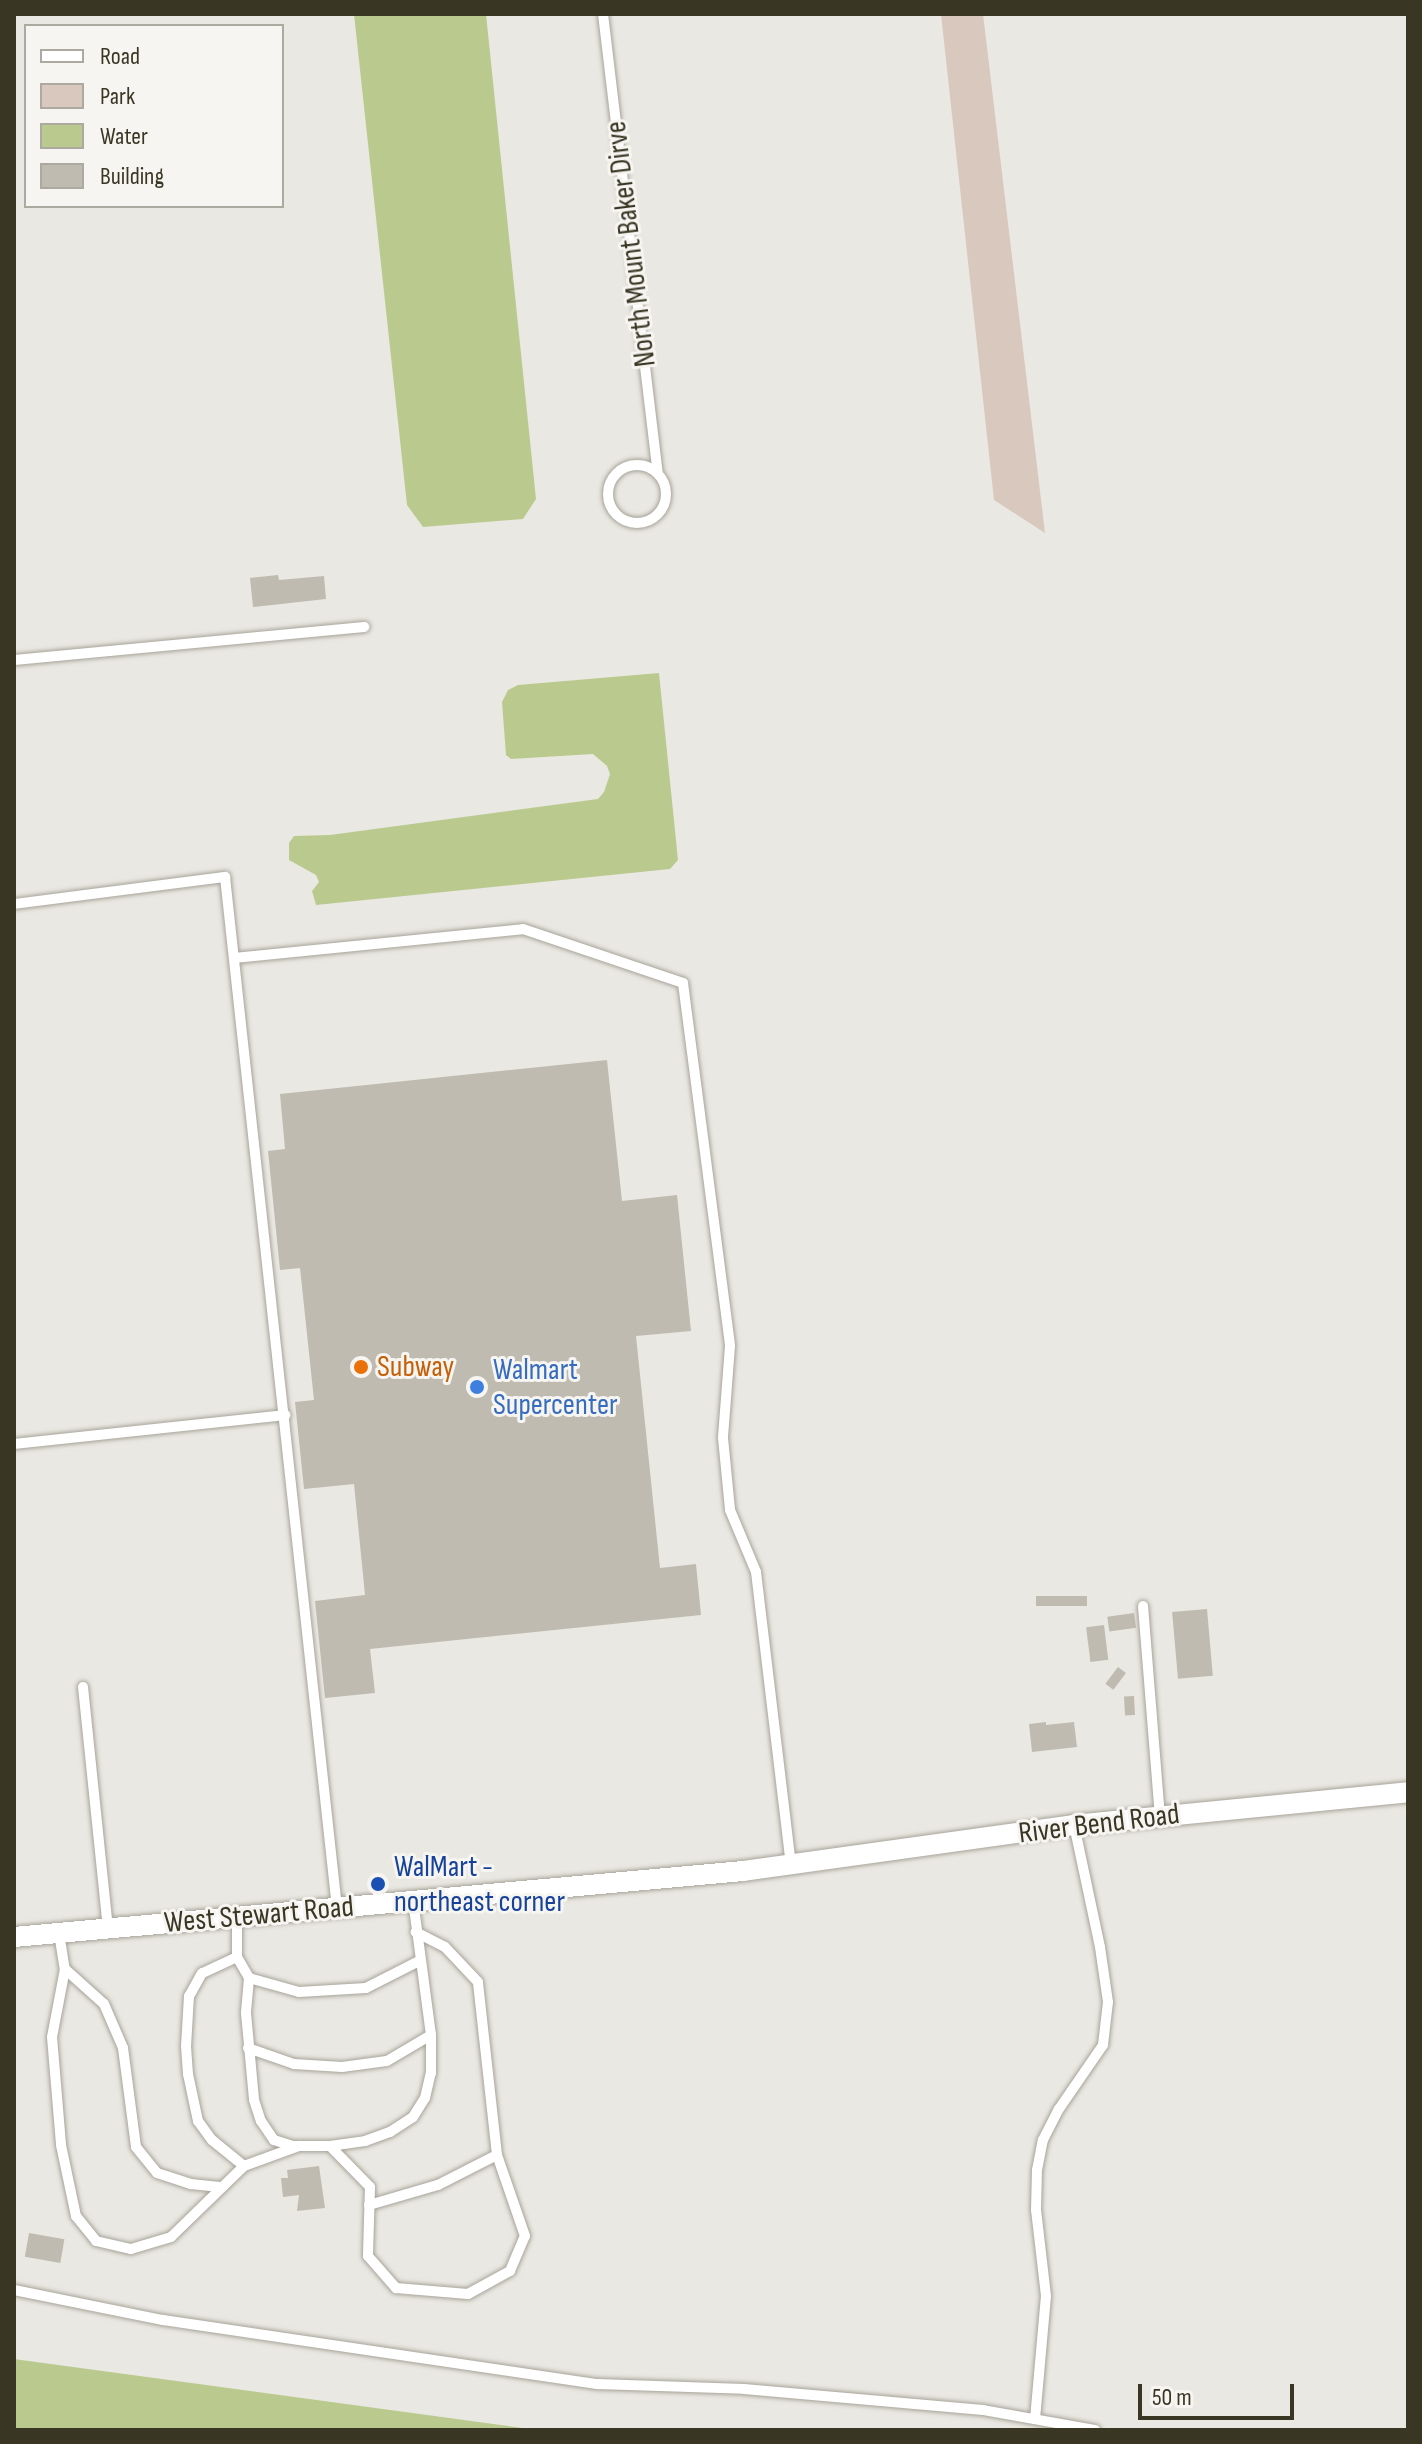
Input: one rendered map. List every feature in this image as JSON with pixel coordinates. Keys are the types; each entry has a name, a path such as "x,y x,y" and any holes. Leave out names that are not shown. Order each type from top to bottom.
{"street":[{"name":"River Bend Road","path":"791,1864 1074,1825 1408,1792"},
{"name":"West Stewart Road","path":"14,1937 791,1864"}],"lane":[{"name":"North Mount Baker Dirve","path":"603,14 658,474"},
{"path":"634,465 658,474 666,491 662,509 656,515 640,523 615,513 610,506 608,488 617,472 634,465"},
{"path":"14,660 364,627"},
{"path":"14,904 225,877 337,1908"},
{"path":"234,958 523,929 683,983 730,1346 723,1438 730,1510 756,1572 791,1864"},
{"path":"14,1444 285,1415"},
{"path":"1143,1606 1160,1817"},
{"path":"83,1687 108,1928"},
{"path":"1035,2419 1046,2296 1036,2210 1037,2170 1043,2140 1059,2109 1103,2045 1108,2002 1100,1947 1074,1825"},
{"path":"237,1917 237,1957 249,1978 246,2013 248,2048 254,2100 261,2121 274,2140 299,2146 330,2146 365,2141 390,2132 413,2117 425,2098 431,2073 431,2035 413,1900"},
{"path":"330,2146 370,2187 368,2256 396,2288 468,2294 510,2271 525,2236 497,2155 478,1982 445,1947 416,1932"},
{"path":"59,1933 65,1969 52,2037 61,2145 76,2216 96,2241 131,2249 171,2237 244,2166 299,2146"},
{"path":"237,1957 202,1973 189,1996 186,2046 188,2074 198,2121 212,2140 244,2166"},
{"path":"249,1978 299,1992 332,1992 366,1988 419,1961"},
{"path":"65,1969 104,2004 123,2048 136,2147 157,2173 191,2184 222,2187"},
{"path":"248,2048 294,2064 342,2067 387,2061 431,2035"},
{"path":"369,2205 438,2185 497,2155"},
{"path":"14,2290 163,2320 597,2384 744,2389 983,2410 1095,2430"}],"green space":[{"path":"941,14 983,14 1045,533 994,500"}],"water":[{"path":"354,14 486,14 536,499 523,519 423,527 407,505"},
{"path":"659,673 678,860 670,869 316,905 312,891 319,882 316,875 289,860 289,843 294,836 330,835 598,799 610,774 607,766 593,754 511,759 506,755 502,702 508,690 518,685"},
{"path":"14,2359 537,2430 14,2430"}],"building":[{"path":"278,575 279,580 324,576 326,599 253,607 250,578"},
{"name":"Walmart Supercenter","path":"607,1060 622,1201 677,1195 691,1331 636,1336 660,1568 696,1564 701,1615 370,1649 375,1693 325,1698 315,1601 365,1595 354,1484 304,1489 295,1402 314,1400 300,1268 280,1270 268,1151 285,1149 280,1094"},
{"path":"1036,1596 1087,1596 1087,1606 1036,1606"},
{"path":"1207,1609 1213,1676 1178,1679 1172,1612"},
{"path":"1134,1613 1136,1628 1109,1632 1107,1617"},
{"path":"1104,1625 1108,1660 1090,1662 1086,1627"},
{"path":"1118,1667 1126,1673 1113,1690 1105,1684"},
{"path":"1134,1696 1135,1715 1125,1715 1124,1697"},
{"path":"1046,1722 1046,1725 1074,1722 1077,1747 1032,1752 1029,1724"},
{"path":"319,2166 325,2208 297,2211 299,2195 283,2197 281,2178 288,2178 287,2170"},
{"path":"29,2233 64,2239 60,2263 25,2257"}],"place":[{"name":"Subway","path":"361,1367"},
{"name":"Walmart Supercenter","path":"477,1387"},
{"name":"WalMart - northeast corner","path":"378,1884"}]}
